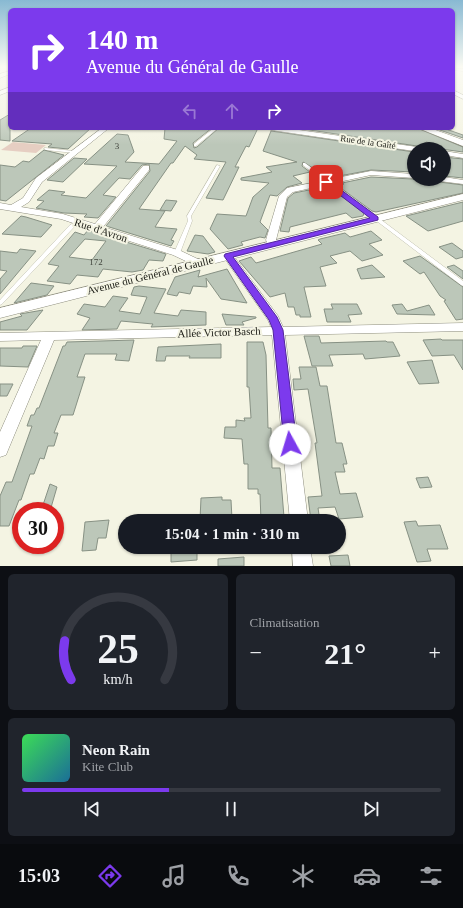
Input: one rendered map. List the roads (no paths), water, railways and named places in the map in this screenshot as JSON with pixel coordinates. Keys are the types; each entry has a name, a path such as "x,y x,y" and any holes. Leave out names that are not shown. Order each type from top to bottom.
{"street":[{"path":"13,208 26,200 39,180 103,130"},
{"name":"Rue de la Gaîté","path":"305,130 322,131 407,147"},
{"path":"427,130 463,143"},
{"path":"451,154 463,156"},
{"path":"96,229 146,168"},
{"path":"273,244 271,240 286,193 290,190 371,173 407,176"},
{"path":"451,180 463,182"},
{"name":"Avenue du Général de Gaulle","path":"0,313 463,196"},
{"name":"Rue d'Avron","path":"0,206 63,217 96,229 177,253 198,263"},
{"path":"228,256 274,319 278,330 298,514"},
{"name":"Allée Victor Basch","path":"0,337 463,327"},
{"path":"0,450 49,337"},
{"path":"302,554 303,566"}],"lane":[{"path":"195,145 214,130"},
{"path":"46,149 74,152"},
{"path":"304,164 463,284"},
{"path":"177,253 190,221 189,216 218,166"},
{"path":"0,303 72,226 78,223"}]}
